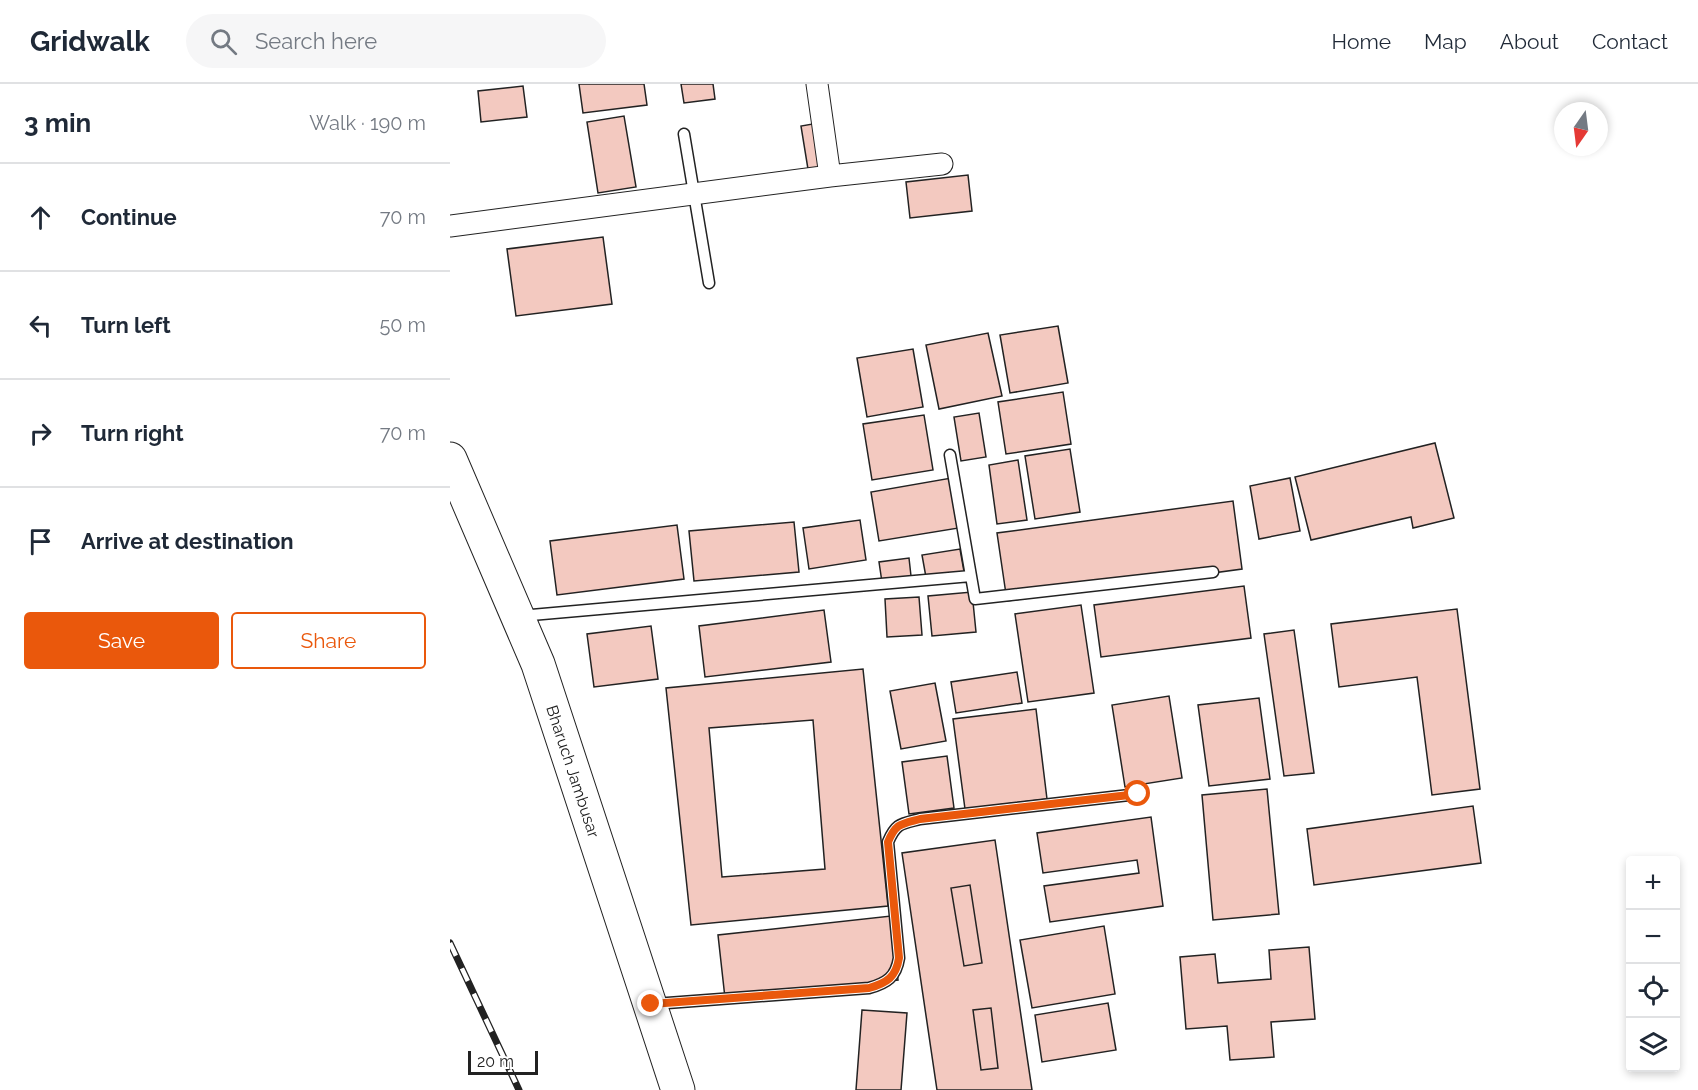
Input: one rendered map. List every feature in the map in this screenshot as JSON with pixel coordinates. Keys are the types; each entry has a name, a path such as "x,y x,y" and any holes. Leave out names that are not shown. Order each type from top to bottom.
{"highway":[{"name":"Bharuch Jambusar","path":"450,459 538,663 678,1090"}],"street":[{"path":"818,84 830,176"},
{"path":"450,226 830,176 942,164"}],"lane":[{"path":"684,134 709,284"},
{"path":"950,455 975,599 1213,572"},
{"path":"518,616 971,576"},
{"path":"651,1004 869,988 886,983 897,971 899,958 888,842 892,831 898,825 920,819 1138,794"}],"building":[{"path":"579,84 644,84 647,105 583,113"},
{"path":"681,84 713,84 715,99 684,103"},
{"path":"523,86 527,117 481,122 478,91"},
{"path":"624,116 636,187 598,193 587,122"},
{"path":"818,123 824,166 808,169 801,126"},
{"path":"968,175 972,211 910,218 906,182"},
{"path":"603,237 612,304 516,316 507,249"},
{"path":"1058,326 1068,383 1010,393 1000,335"},
{"path":"988,333 1002,396 939,409 926,345"},
{"path":"913,349 923,407 867,417 857,358"},
{"path":"1063,392 1071,444 1006,454 998,402"},
{"path":"979,413 986,457 961,461 954,417"},
{"path":"924,415 933,470 872,480 863,424"},
{"path":"1435,443 1454,518 1413,528 1411,517 1311,540 1295,477"},
{"path":"1070,449 1080,512 1035,519 1025,456"},
{"path":"1018,460 1027,520 997,524 989,465"},
{"path":"957,477 965,527 879,541 871,492"},
{"path":"1290,478 1300,531 1259,539 1250,486"},
{"path":"1233,501 1242,569 1007,601 997,533"},
{"path":"860,520 866,560 809,569 803,528"},
{"path":"794,522 799,572 694,581 689,531"},
{"path":"677,525 684,579 557,595 550,541"},
{"path":"960,549 965,577 927,583 922,555"},
{"path":"909,558 912,585 883,589 879,562"},
{"path":"1244,586 1251,638 1101,657 1094,605"},
{"path":"972,592 976,632 932,636 928,596"},
{"path":"919,597 922,635 887,637 885,599"},
{"path":"1081,605 1094,693 1028,702 1015,614"},
{"path":"1457,609 1480,789 1432,795 1417,677 1339,687 1331,624"},
{"path":"824,610 831,662 705,677 699,626"},
{"path":"651,626 658,679 594,687 587,634"},
{"path":"1294,630 1314,773 1284,776 1264,634"},
{"path":"863,669 888,906 691,925 666,688","holes":["813,720 825,869 722,877 709,728"]},
{"path":"1017,672 1022,703 956,713 951,682"},
{"path":"935,683 946,741 901,749 890,691"},
{"path":"1169,696 1182,778 1125,787 1112,705"},
{"path":"1259,698 1270,779 1209,786 1198,705"},
{"path":"1036,709 1047,799 965,809 953,719"},
{"path":"947,756 954,808 909,814 902,762"},
{"path":"1267,789 1279,914 1213,920 1202,795"},
{"path":"1473,806 1481,863 1314,885 1307,829"},
{"path":"1151,817 1163,906 1050,922 1044,886 1139,873 1137,860 1043,873 1037,833"},
{"path":"995,840 1032,1090 937,1090 902,853","holes":["970,885 982,963 964,966 951,888","991,1008 998,1068 981,1070 973,1010"]},
{"path":"970,885 982,963 964,966 951,888"},
{"path":"891,916 898,980 725,998 718,935"},
{"path":"1104,926 1115,994 1032,1008 1020,940"},
{"path":"1309,947 1315,1019 1271,1022 1274,1057 1230,1060 1227,1026 1186,1029 1180,957 1215,954 1218,983 1271,979 1269,950"},
{"path":"1108,1003 1116,1050 1042,1062 1035,1015"},
{"path":"991,1008 998,1068 981,1070 973,1010"},
{"path":"862,1010 907,1013 901,1090 856,1090"}],"railway":[{"path":"450,943 519,1090"}],"route":[{"path":"651,1004 869,988 886,983 897,971 899,958 888,842 892,831 898,825 920,819 1138,794"}]}
